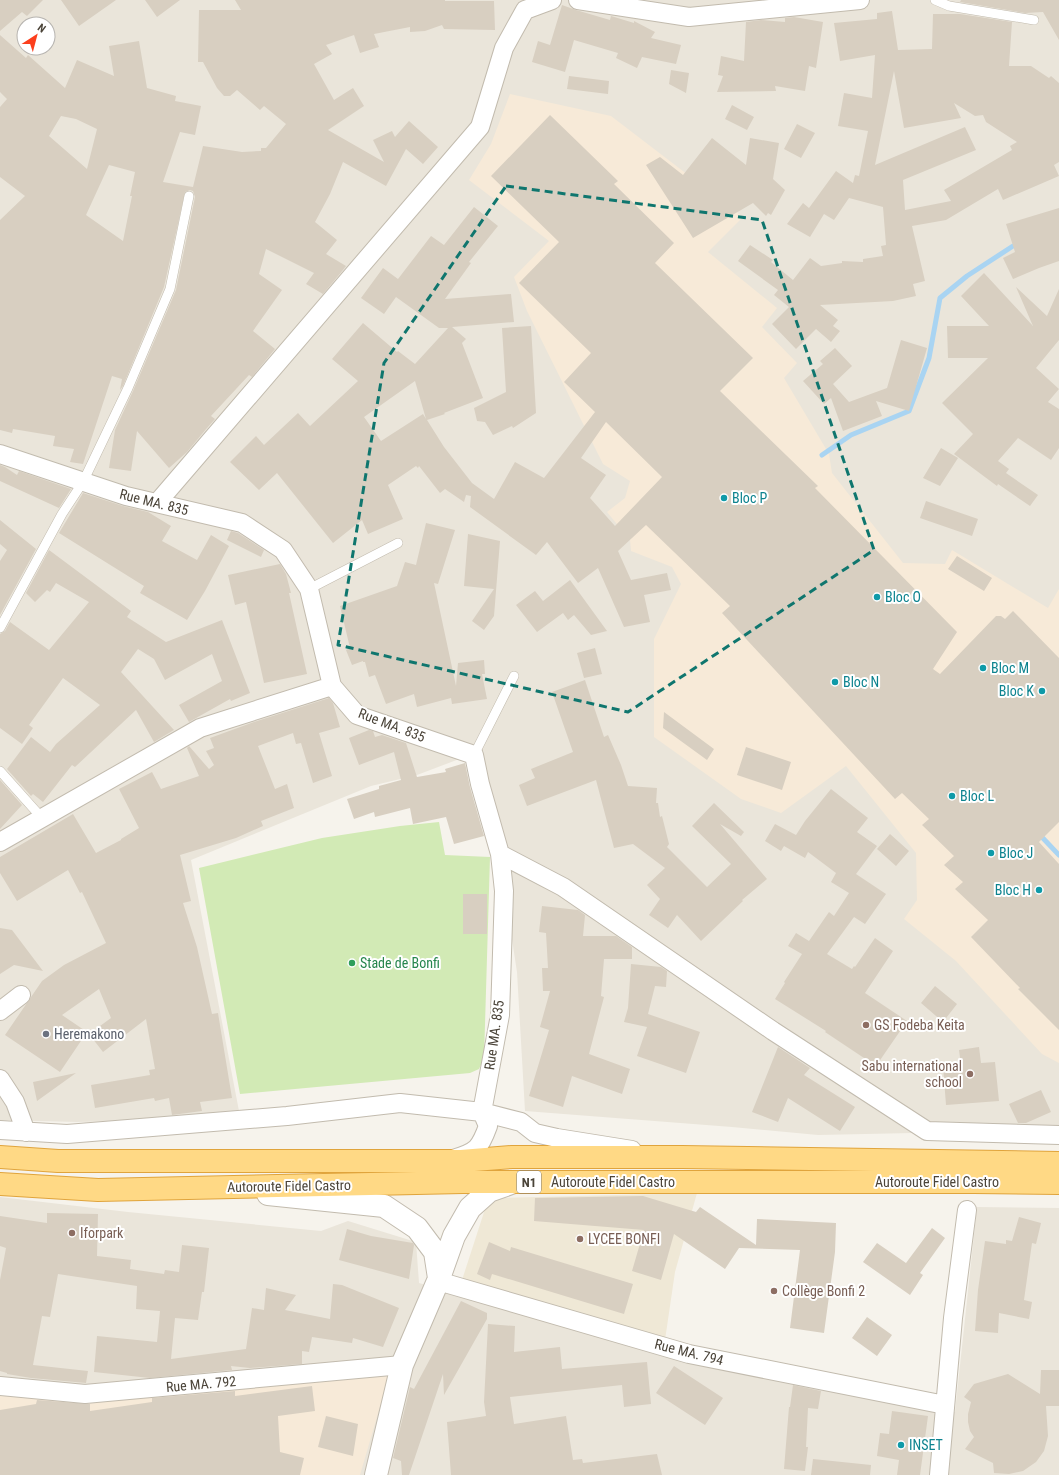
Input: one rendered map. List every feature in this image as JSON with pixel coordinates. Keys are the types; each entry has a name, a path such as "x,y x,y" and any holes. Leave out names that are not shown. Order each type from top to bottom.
{"highway":[{"name":"Autoroute Fidel Castro","path":"0,1157 58,1161 447,1161 512,1157 682,1157 1059,1163"},
{"name":"Autoroute Fidel Castro","path":"0,1184 98,1190 514,1182 1059,1183"}],"street":[{"path":"158,502 480,127 504,48 525,10 552,0"},
{"path":"578,0 689,17 860,0"},
{"name":"Rue MA. 835","path":"0,454 126,496 158,502 242,523 283,550 309,589 332,686 357,714 474,755 480,784 500,854 504,891 500,1015 482,1112"},
{"path":"0,842 200,728 332,686"},
{"path":"500,854 563,887 772,1031 927,1131 1059,1135"},
{"path":"0,1011 21,995"},
{"path":"0,1079 15,1102 26,1132"},
{"path":"0,1130 67,1134 287,1116 400,1103 482,1112 521,1122 535,1133 682,1157"},
{"path":"447,1161 469,1154 481,1143 488,1126 482,1112"},
{"path":"376,1475 402,1366 438,1280 454,1236 470,1208 489,1191 514,1182"},
{"path":"211,1188 384,1206 417,1228 435,1252 438,1280"},
{"path":"940,1475 953,1318 967,1210"},
{"name":"Rue MA. 794","path":"438,1280 689,1354 946,1405"},
{"name":"Rue MA. 792","path":"0,1386 85,1394 402,1366"}],"lane":[{"path":"935,0 949,6 1034,20"},
{"path":"0,628 62,514 83,482 128,388 170,289 189,196"},
{"path":"309,589 398,544"},
{"path":"474,755 514,676"},
{"path":"0,771 42,818"}],"highlighted area":[{"path":"506,186 762,220 874,550 628,712 338,645 384,363"}],"shaded area":[{"path":"0,0 1059,0 1059,1126 960,1132 818,1135 525,1111 517,972 483,750 417,775 371,786 191,860 239,1111 158,1120 77,1122 0,1120"},
{"path":"510,94 611,116 743,217 708,252 777,308 762,327 797,363 784,378 829,454 832,473 903,563 945,564 952,550 1048,608 1059,589 1059,1063 1042,1054 956,961 904,919 917,900 916,853 846,766 781,813 741,799 654,737 654,639 681,584 672,567 631,551 630,540 607,512 625,498 630,481 603,464 527,311 514,277 549,241 469,180 491,144"},
{"name":"LYCEE BONFI","path":"697,1193 675,1272 665,1340 462,1280 486,1206 497,1198"},
{"path":"0,1197 128,1212 321,1231 348,1221 416,1242 419,1283 706,1365 955,1412 977,1207 1059,1208 1059,1475 0,1475"},
{"path":"391,1369 360,1475 0,1475 0,1392"}],"green space":[{"name":"Stade de Bonfi","path":"439,822 445,855 490,857 484,1058 479,1069 470,1073 240,1094 199,868 322,838 400,826"}],"building":[{"path":"0,0 43,0 27,16 22,12 0,31"},
{"path":"61,0 116,0 79,26"},
{"path":"145,0 180,0 157,17"},
{"path":"235,0 494,1 495,30 444,29 442,25 425,31 410,32 410,27 374,34 379,47 360,53 354,35 326,45 332,54 314,64 334,100 353,88 364,106 328,130 384,162 373,140 392,131 395,137 409,121 438,147 423,164 406,149 386,186 343,162 330,194 315,222 337,240 326,254 346,266 323,294 306,284 314,273 266,249 259,274 282,290 253,331 275,349 252,377 249,375 211,416 215,419 187,452 169,468 137,431 131,471 109,468 115,430 176,290 195,197 193,191 190,190 185,192 164,287 123,386 120,390 122,379 112,376 83,464 70,462 74,449 53,446 55,436 13,429 12,433 0,430 0,220 25,196 0,177 0,107 7,99 0,92 0,35 16,49 16,56 24,56 26,58 29,56 65,88 77,60 114,76 109,46 139,41 147,88 176,96 175,101 201,106 195,135 180,132 163,182 193,187 203,146 242,152 261,151 261,148 266,148 286,124 264,106 260,110 237,90 230,96 224,96 217,88 203,62 198,62 199,10 241,10","holes":["61,116 76,119 97,129 87,169 49,136","109,165 135,172 130,196 132,196 123,241 86,215"]},
{"path":"961,0 1059,0 1059,40 1043,12 1025,13 960,2"},
{"path":"562,5 610,20 611,16 634,23 634,21 655,32 651,38 681,45 676,64 642,57 637,68 616,58 618,53 574,40 565,72 532,62 538,41 550,45"},
{"path":"892,11 898,50 932,49 933,14 960,14 1012,22 1009,66 1031,66 1049,78 1051,76 1059,83 1059,162 1054,165 1059,176 1003,200 998,189 946,220 912,226 925,281 913,284 916,296 893,301 820,305 838,320 833,326 840,331 831,342 816,329 796,349 772,324 789,307 774,295 778,290 738,261 750,245 773,260 771,262 793,280 810,258 821,266 842,263 842,261 863,262 863,259 883,256 881,246 886,245 883,207 849,198 834,220 824,214 810,237 787,224 803,203 809,208 836,171 853,183 855,175 859,176 868,131 838,126 844,93 872,98 875,55 840,61 834,23 877,19 877,13","holes":["894,71 904,128 961,118 954,103 975,116 983,115 986,122 1017,142 1010,146 1012,150 944,190 951,201 905,210 903,180 976,150 965,127 875,165"]},
{"path":"794,17 823,22 816,68 809,66 805,91 775,86 776,91 717,92 723,76 718,75 721,56 744,61 746,22 761,20 785,22 785,18"},
{"path":"671,70 689,73 686,93 669,84"},
{"path":"569,76 609,81 608,94 567,89"},
{"path":"732,105 754,117 747,130 725,119"},
{"path":"550,115 618,181 614,184 674,243 655,263 753,358 720,391 818,486 815,488 957,632 933,669 940,674 996,616 1001,616 1005,619 1013,611 1059,658 1059,822 1039,842 1059,864 1059,1030 1018,989 1020,988 971,937 988,920 955,889 963,882 944,865 954,856 922,825 929,819 902,793 895,799 722,613 730,606 646,525 618,551 631,580 667,573 671,590 644,595 650,622 624,627 598,568 578,583 547,542 536,555 470,507 471,496 466,495 464,502 445,489 440,493 419,466 418,468 416,466 388,485 403,519 368,534 362,520 333,543 277,473 259,490 230,462 256,436 264,445 298,413 310,426 358,381 332,359 363,323 397,352 398,351 415,364 448,328 439,328 396,297 384,314 361,298 383,268 398,279 431,236 444,245 474,207 498,226 469,262 471,263 445,299 511,294 514,322 452,327 466,339 462,343 483,398 427,420 444,447 472,483 494,499 515,462 544,478 595,412 564,382 591,353 519,283 559,242 491,176","holes":["415,381 426,419 423,414 381,441 364,417","606,422 662,477 615,526 590,498 606,475 581,458"]},
{"path":"797,124 815,133 801,158 784,149"},
{"path":"712,138 746,165 750,138 779,143 773,179 785,190 771,215 768,213 766,216 753,203 693,238 646,165 660,157 683,175"},
{"path":"1059,208 1059,261 1013,279 1003,258 1015,252 1006,224"},
{"path":"984,273 1033,326 1016,287 1047,316 1059,289 1059,340 1036,368 1059,389 1048,402 1059,409 1059,448 1051,460 1018,438 998,461 1009,469 1006,473 1038,495 1030,506 998,484 997,486 954,454 973,434 942,403 988,358 948,358 947,326 989,326 961,296"},
{"path":"531,326 536,413 513,428 512,426 493,435 485,422 477,421 474,408 506,392 502,328"},
{"path":"901,340 927,348 909,411 876,401 882,416 843,431 831,398 824,404 803,381 823,364 820,361 835,348 852,366 833,384 849,402 887,388"},
{"path":"941,448 958,458 940,486 923,478"},
{"path":"0,465 17,475 19,471 71,489 59,508 0,481"},
{"path":"83,493 123,506 148,512 171,526 162,541 197,560 211,535 229,546 205,591 187,620 140,593 144,586 59,533"},
{"path":"926,501 978,519 972,536 920,518"},
{"path":"0,520 36,549 0,615 0,561 7,550 0,544"},
{"path":"426,523 455,530 438,584 434,583 456,686 458,663 484,660 485,674 482,674 487,699 452,704 451,698 417,707 414,694 386,704 375,675 369,677 365,662 363,661 352,665 346,650 350,648 340,606 397,586 405,562 416,565"},
{"path":"231,531 238,533 264,550 261,557 227,540"},
{"path":"468,534 500,541 494,616 484,630 472,621 494,589 464,586"},
{"path":"49,550 131,611 127,617 166,642 222,620 250,693 231,701 230,699 189,722 179,705 222,681 212,654 165,680 154,659 138,649 121,672 174,730 154,742 136,710 75,767 72,765 43,802 33,794 31,796 7,769 31,737 50,752 56,744 100,705 63,678 29,725 33,728 22,744 0,728 0,634 5,631 10,622 49,650 89,602 56,583 50,592 47,590 35,602 26,593"},
{"path":"957,556 992,578 984,591 948,569"},
{"path":"280,564 286,574 291,593 289,593 307,674 264,683 246,602 235,605 228,575"},
{"path":"570,580 607,631 591,635 574,615 568,620 563,613 537,632 516,605 535,591 543,601"},
{"path":"595,648 602,674 584,678 577,653"},
{"path":"585,680 604,737 608,735 628,786 657,788 656,803 658,803 660,817 662,816 669,844 667,847 707,887 731,864 692,826 714,803 744,832 741,836 720,824 767,879 742,900 743,901 701,941 677,915 668,928 649,915 660,899 647,885 665,868 633,844 614,848 596,780 527,806 519,785 535,778 531,769 573,752 552,692"},
{"path":"329,698 333,703 340,727 319,733 332,776 313,783 301,743 296,744 293,733 258,746 275,789 287,784 294,808 261,821 263,826 236,838 180,855 191,901 183,903 197,947 212,1014 218,1013 232,1098 200,1102 202,1111 172,1115 169,1098 155,1101 154,1098 95,1108 91,1085 150,1075 149,1070 155,1069 146,1019 103,1052 89,1034 111,1018 99,989 62,1015 87,1032 60,1072 5,1035 42,981 64,965 106,943 82,892 80,893 68,870 17,901 0,873 0,857 73,814 96,853 121,840 139,828 119,789 152,772 161,789 199,776 187,748 189,746 209,769 214,765 206,751 214,748 210,738"},
{"path":"664,712 714,749 707,760 663,728"},
{"path":"369,730 373,731 375,737 382,735 406,743 417,777 446,772 445,769 465,763 470,787 484,836 454,844 446,817 413,824 410,808 375,817 374,812 354,819 347,799 379,789 379,786 401,780 394,752 359,765 349,738"},
{"path":"746,747 791,762 782,790 737,775"},
{"path":"0,780 22,805 0,829"},
{"path":"831,789 868,818 857,832 877,846 856,874 886,894 865,924 854,917 827,954 852,969 854,966 855,967 875,938 893,951 865,993 907,1021 876,1066 825,1032 826,1031 775,999 802,954 788,946 796,933 809,941 829,912 834,916 849,893 831,882 836,873 808,852 805,858 784,846 781,851 765,841 775,824 796,835 805,821"},
{"path":"890,834 909,851 896,866 877,849"},
{"path":"463,894 487,894 487,934 463,934"},
{"path":"542,906 578,910 585,915 583,936 616,936 632,947 632,959 604,959 601,996 604,997 589,1054 630,1069 622,1094 572,1076 563,1107 529,1096 549,1030 540,1027 550,991 543,991 542,968 548,968 546,933 539,932"},
{"path":"0,928 12,930 43,971 14,965 0,974"},
{"path":"631,964 661,967 667,971 666,987 655,986 648,1014 700,1032 686,1073 637,1056 647,1027 624,1022 628,1008"},
{"path":"935,986 957,1004 943,1022 921,1003"},
{"path":"778,1047 810,1068 804,1075 855,1107 840,1131 788,1098 778,1122 752,1112"},
{"path":"979,1047 981,1063 995,1062 999,1101 946,1105 943,1066 961,1065 959,1050"},
{"path":"76,1073 37,1101 33,1082"},
{"path":"1041,1090 1051,1112 1026,1123 1018,1123 1009,1104"},
{"path":"643,1196 696,1212 700,1207 756,1245 757,1219 836,1223 835,1252 824,1333 790,1328 800,1250 739,1248 725,1269 674,1234 661,1280 632,1271 644,1230 534,1221 535,1198"},
{"path":"47,1213 98,1214 97,1256 131,1260 130,1269 164,1274 165,1270 179,1272 182,1245 209,1248 204,1292 202,1292 198,1320 175,1318 171,1359 246,1349 252,1308 264,1310 266,1288 296,1295 285,1310 330,1319 333,1284 342,1285 399,1308 383,1347 353,1338 352,1343 312,1337 309,1352 302,1351 302,1364 250,1368 231,1366 232,1370 150,1378 94,1372 97,1336 157,1342 160,1311 136,1309 137,1286 58,1274 50,1317 42,1316 33,1365 88,1371 86,1383 31,1378 7,1374 0,1371 0,1280 6,1248 0,1246 0,1216 47,1223"},
{"path":"1019,1217 1041,1223 1036,1244 1032,1243 1024,1300 1032,1302 1029,1319 999,1313 998,1333 975,1331 978,1290 985,1241 1006,1244 1006,1240 1012,1241"},
{"path":"932,1228 945,1238 920,1273 923,1275 910,1295 863,1262 877,1243 906,1263"},
{"path":"347,1229 371,1236 413,1243 414,1245 409,1279 339,1260"},
{"path":"489,1242 510,1251 511,1247 633,1284 624,1314 492,1274 490,1280 477,1274"},
{"path":"461,1301 487,1313 487,1319 444,1395 443,1374 409,1475 402,1475 401,1461 393,1458 410,1387 414,1389"},
{"path":"867,1317 892,1335 877,1356 852,1338"},
{"path":"488,1324 515,1326 514,1352 560,1347 562,1369 647,1362 651,1404 624,1407 622,1385 510,1397 514,1424 566,1416 573,1460 582,1459 583,1463 657,1454 662,1475 451,1475 447,1422 486,1416 484,1402"},
{"path":"674,1366 723,1398 705,1425 656,1393"},
{"path":"1041,1370 1059,1370 1059,1406 1046,1406 1048,1436 1044,1451 1036,1462 1023,1471 1009,1474 994,1473 993,1463 965,1449 974,1437 970,1431 968,1422 971,1402 964,1397 974,1384 1008,1374 1040,1394"},
{"path":"793,1385 821,1391 818,1409 808,1408 806,1447 808,1447 805,1471 784,1469 789,1407"},
{"path":"312,1386 315,1411 278,1416 280,1452 304,1458 300,1475 0,1475 0,1410 36,1404 37,1400 90,1404 90,1411 152,1402 152,1398 235,1391 235,1396"},
{"name":"INSET","path":"892,1411 928,1416 920,1475 897,1475 899,1460 877,1456 880,1433 889,1434"},
{"path":"326,1416 358,1424 353,1456 318,1447"},
{"path":"813,1459 871,1465 870,1475 811,1475"}],"waterway":[{"path":"822,455 851,435 909,411 929,358 940,298 967,276 1013,246 1019,244"},
{"path":"1039,834 1059,855"}],"place":[{"name":"Bloc P","path":"724,498"},
{"name":"Bloc O","path":"877,597"},
{"name":"Bloc M","path":"983,668"},
{"name":"Bloc N","path":"835,682"},
{"name":"Bloc K","path":"1042,691"},
{"name":"Bloc L","path":"952,796"},
{"name":"Bloc J","path":"991,853"},
{"name":"Bloc H","path":"1039,890"},
{"name":"Stade de Bonfi","path":"352,963"},
{"name":"GS Fodeba Keita","path":"866,1025"},
{"name":"Heremakono","path":"46,1034"},
{"name":"Sabu international school","path":"970,1074"},
{"name":"Iforpark","path":"72,1233"},
{"name":"LYCEE BONFI","path":"580,1239"},
{"name":"Collège Bonfi 2","path":"774,1291"},
{"name":"INSET","path":"901,1445"}]}
